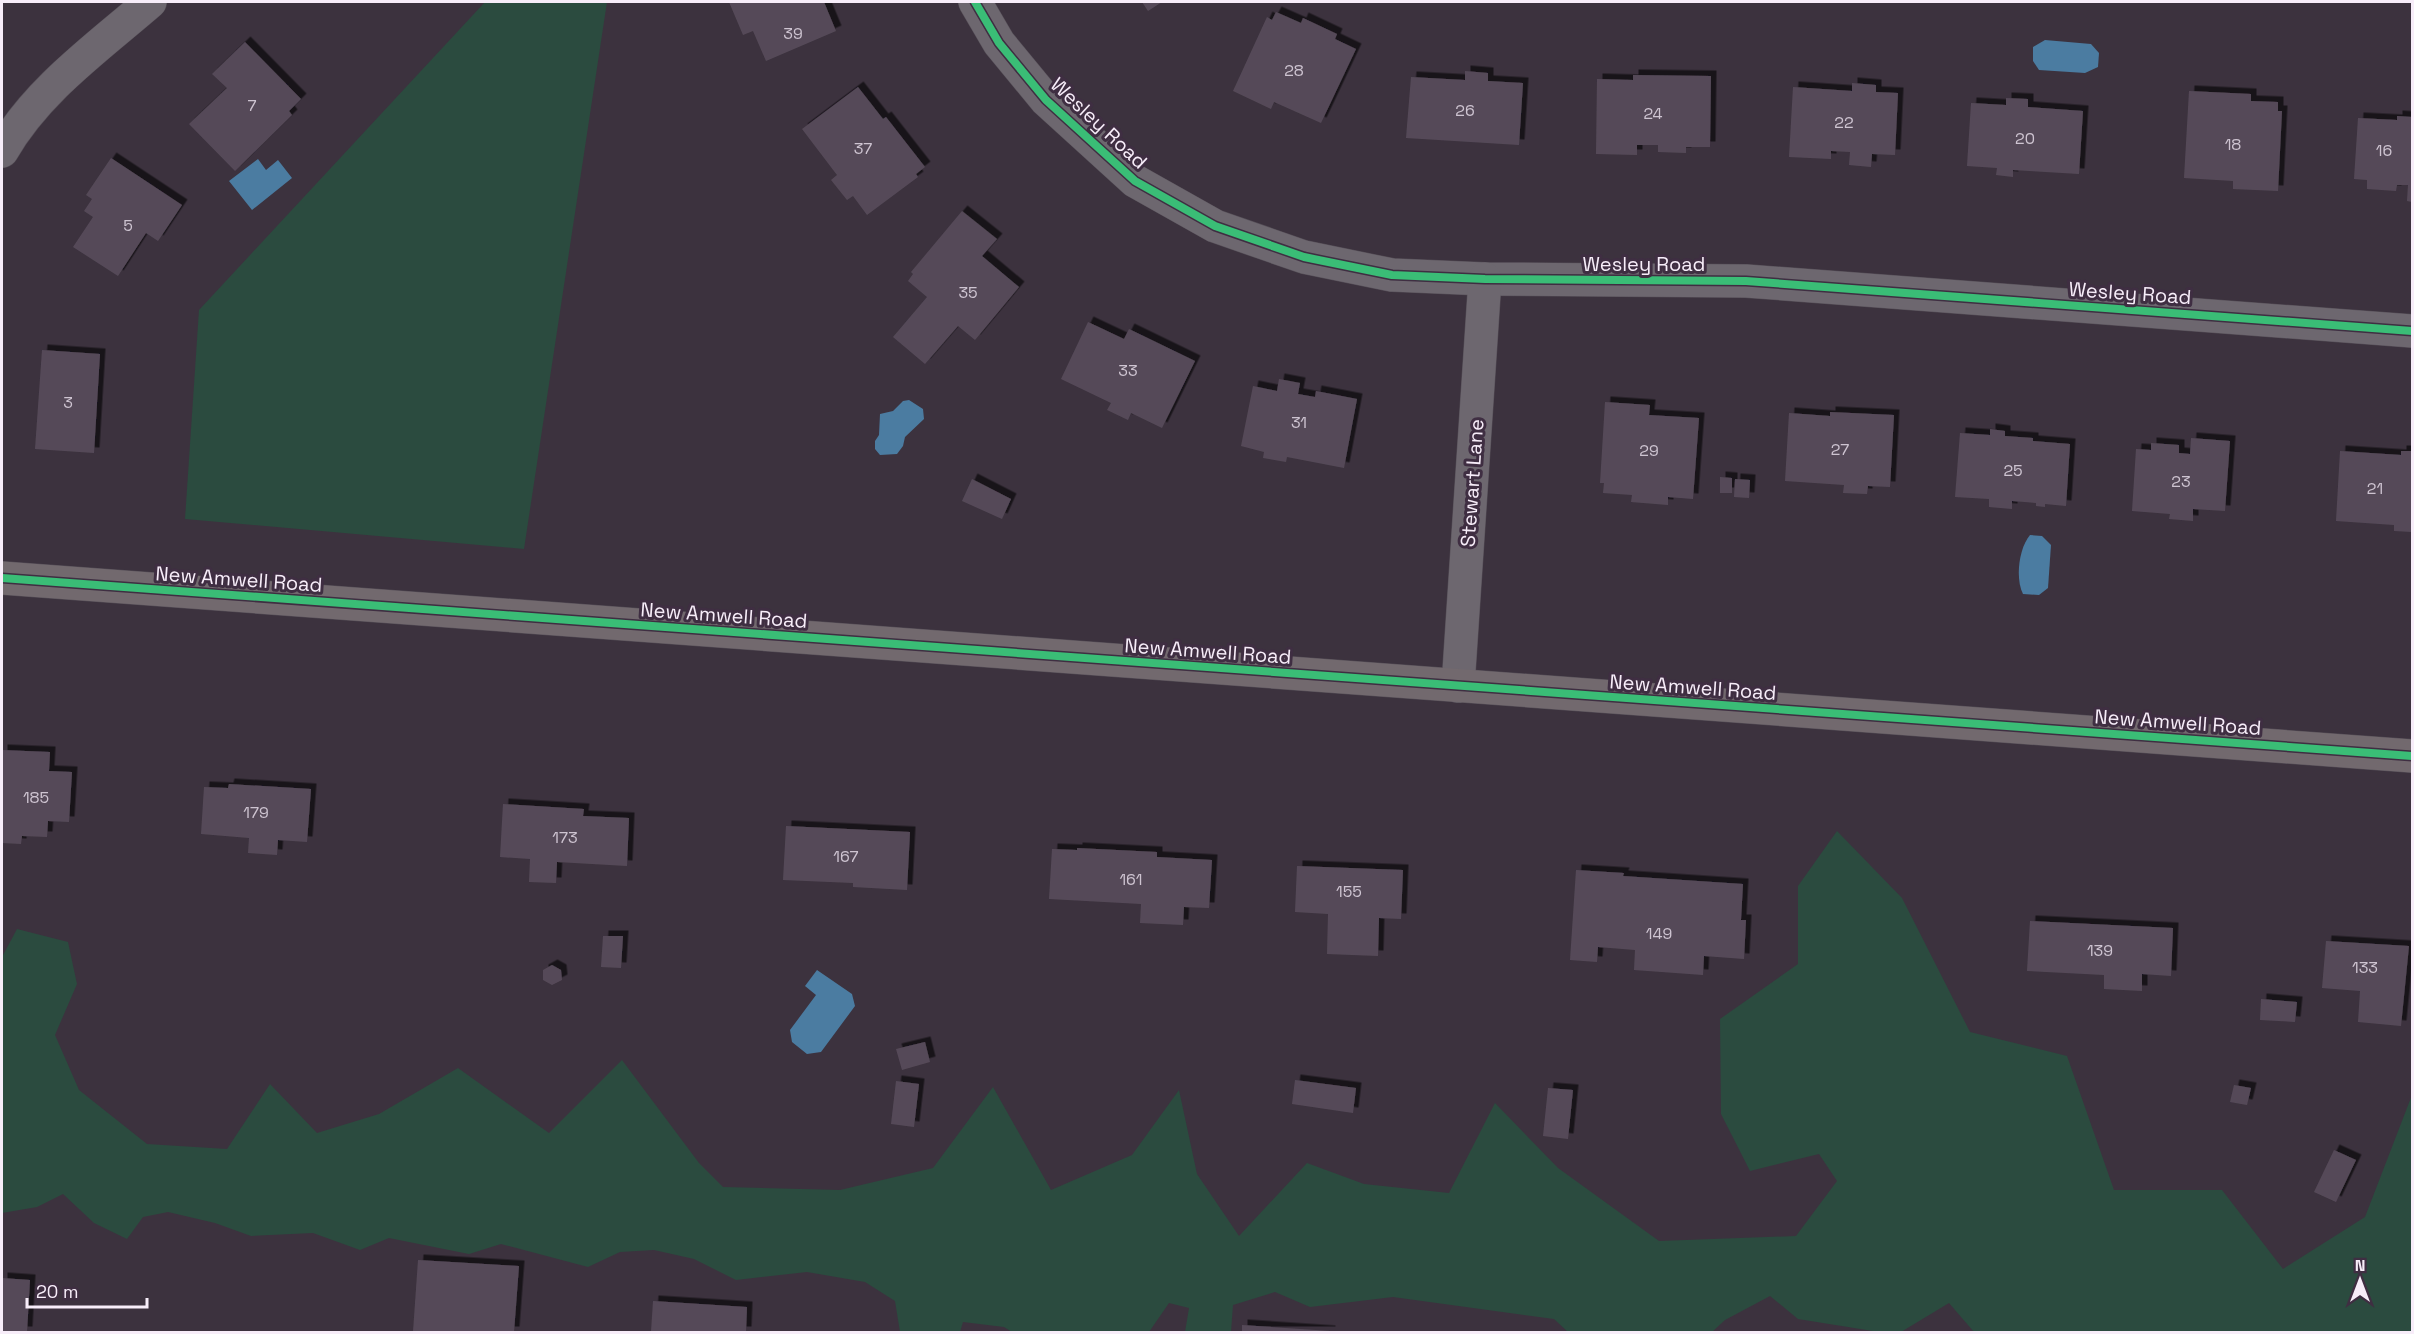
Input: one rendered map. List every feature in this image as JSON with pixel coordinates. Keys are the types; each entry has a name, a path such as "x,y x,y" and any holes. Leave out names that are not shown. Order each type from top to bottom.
{"street":[{"path":"2,151 8,139 46,92 150,2"},
{"name":"Wesley Road","path":"975,2 999,43 1046,100 1135,181 1215,226 1304,257 1392,275 1485,279 1746,281 2412,330"},
{"name":"Stewart Lane","path":"1458,686 1485,279"},
{"name":"New Amwell Road","path":"2,578 2412,756"}],"green space":[{"path":"485,2 607,2 524,549 185,519 199,310"},
{"path":"1837,831 1902,898 1970,1032 2067,1056 2114,1190 2222,1190 2283,1269 2365,1217 2412,1095 2412,1332 1974,1332 1949,1303 1901,1332 1879,1332 1798,1319 1770,1296 1725,1320 1712,1332 1568,1332 1554,1319 1393,1297 1310,1307 1275,1292 1233,1305 1231,1332 1185,1332 1189,1308 1169,1303 1149,1332 1012,1332 1004,1327 963,1322 960,1332 900,1332 895,1301 865,1282 807,1272 736,1280 694,1259 654,1250 620,1252 588,1267 501,1244 469,1254 389,1238 360,1250 313,1233 251,1236 215,1223 168,1212 143,1217 127,1239 94,1223 63,1194 37,1207 2,1213 2,957 17,929 68,942 77,984 55,1035 79,1090 147,1144 227,1149 270,1084 317,1133 379,1114 458,1068 549,1133 622,1060 699,1163 723,1187 840,1190 933,1168 993,1087 1051,1190 1132,1155 1179,1090 1197,1174 1239,1236 1307,1163 1364,1184 1449,1193 1495,1103 1558,1168 1659,1241 1796,1236 1837,1181 1819,1154 1750,1171 1721,1114 1720,1019 1798,964 1798,886"}],"water":[{"path":"2045,40 2091,44 2099,53 2098,67 2085,73 2039,70 2033,61 2033,47"},
{"path":"258,159 266,170 278,160 292,178 252,210 229,181"},
{"path":"909,400 923,409 924,419 905,437 903,446 897,454 880,455 875,449 875,441 879,435 880,414 893,411 903,401"},
{"path":"2030,535 2042,536 2051,545 2048,588 2039,595 2023,594 2019,580 2019,563 2023,547"},
{"path":"817,970 852,994 855,1006 821,1052 807,1054 792,1042 790,1030 816,995 805,986"}],"building":[{"path":"729,2 824,2 836,31 766,61 753,31 743,35"},
{"path":"1142,2 1162,2 1148,11"},
{"path":"1276,12 1301,23 1303,18 1337,34 1335,39 1356,49 1321,123 1274,102 1271,109 1233,91 1267,17 1272,20"},
{"path":"245,42 301,99 289,111 292,115 235,171 189,124 227,88 212,74"},
{"path":"1465,71 1488,73 1488,81 1523,83 1519,145 1406,138 1411,77 1465,80"},
{"path":"1633,75 1711,76 1710,147 1686,147 1686,153 1658,152 1658,145 1637,145 1637,155 1596,154 1597,79 1633,80"},
{"path":"1852,83 1876,85 1876,92 1898,93 1895,155 1872,154 1871,167 1849,165 1850,152 1831,151 1831,159 1789,157 1793,87 1852,91"},
{"path":"858,87 883,119 886,117 925,167 916,174 918,177 867,215 853,196 847,200 831,180 837,175 802,129"},
{"path":"2189,91 2251,94 2251,101 2278,102 2278,111 2282,111 2278,191 2233,189 2233,181 2184,178"},
{"path":"2006,98 2028,99 2028,107 2083,111 2079,174 2013,170 2013,177 1996,175 1997,168 1967,166 1971,103 2006,105"},
{"path":"2397,116 2412,117 2412,202 2407,201 2408,185 2397,185 2396,191 2367,189 2367,180 2354,179 2358,118 2397,120"},
{"path":"111,158 182,205 158,241 146,233 118,276 73,247 93,217 84,211 92,199 86,195"},
{"path":"962,211 997,239 982,256 1019,287 975,340 958,326 925,364 893,337 927,297 908,281 913,274 911,272"},
{"path":"1088,322 1124,339 1129,329 1195,361 1162,428 1131,413 1128,420 1107,410 1111,403 1061,379"},
{"path":"42,350 100,354 94,453 35,449"},
{"path":"1279,379 1300,383 1298,394 1315,397 1316,391 1357,399 1344,468 1287,457 1286,462 1263,458 1264,452 1241,446 1253,386 1277,391"},
{"path":"1605,402 1650,405 1649,415 1699,418 1693,499 1668,497 1668,505 1631,502 1632,495 1603,493 1604,483 1600,483"},
{"path":"1830,412 1894,415 1890,487 1868,486 1867,494 1843,493 1844,485 1785,481 1789,413 1830,416"},
{"path":"1990,429 2005,431 2005,436 2070,444 2066,506 2045,504 2045,507 2036,506 2036,503 2012,501 2012,509 1989,507 1989,499 1955,497 1960,433 1990,435"},
{"path":"2191,438 2230,441 2225,511 2193,509 2193,521 2169,519 2170,514 2132,511 2136,449 2151,450 2151,443 2179,445 2179,453 2190,454"},
{"path":"2340,451 2401,455 2401,451 2412,451 2412,532 2394,531 2394,525 2336,521"},
{"path":"1720,477 1732,478 1732,493 1720,493"},
{"path":"972,479 1011,499 1002,519 962,501"},
{"path":"1735,479 1750,480 1749,498 1734,497"},
{"path":"2,750 50,752 49,771 72,772 69,822 48,821 47,837 22,836 21,844 2,843"},
{"path":"229,784 311,789 307,842 278,840 277,855 248,853 249,838 201,834 204,787 228,788"},
{"path":"503,804 584,809 583,816 629,818 627,866 557,862 556,883 529,882 530,859 500,857"},
{"path":"786,826 910,832 907,890 853,887 853,883 783,880"},
{"path":"1077,848 1157,852 1157,857 1212,860 1209,908 1184,907 1183,925 1140,923 1141,904 1049,899 1052,849 1077,850"},
{"path":"1297,866 1403,870 1401,919 1379,918 1378,956 1327,954 1328,914 1295,912"},
{"path":"1576,870 1624,873 1623,876 1743,884 1741,920 1746,920 1744,959 1704,956 1703,975 1634,970 1635,950 1598,947 1597,962 1570,960"},
{"path":"2030,921 2173,928 2171,976 2142,974 2142,991 2104,989 2104,975 2027,971"},
{"path":"603,936 623,936 621,968 601,967"},
{"path":"2326,941 2409,946 2401,1026 2358,1022 2360,991 2322,988"},
{"path":"552,965 561,970 562,980 552,985 543,980 543,970"},
{"path":"2261,999 2297,1002 2295,1022 2260,1020"},
{"path":"925,1042 930,1062 902,1070 896,1049"},
{"path":"1295,1080 1356,1088 1353,1113 1292,1104"},
{"path":"896,1081 919,1084 914,1127 891,1124"},
{"path":"2234,1085 2251,1088 2247,1105 2230,1102"},
{"path":"1548,1088 1573,1090 1568,1139 1543,1136"},
{"path":"2334,1150 2356,1160 2336,1202 2314,1192"},
{"path":"418,1260 519,1266 514,1332 413,1332"},
{"path":"2,1278 30,1280 27,1332 2,1332"},
{"path":"653,1301 747,1307 746,1332 651,1332"},
{"path":"1242,1325 1330,1331 1330,1332 1242,1332"}],"cycle path":[{"path":"975,2 999,43 1046,100 1135,181 1215,226 1304,257 1392,275 1485,279 1746,281 2412,331"},
{"path":"2,578 2412,756"}]}
